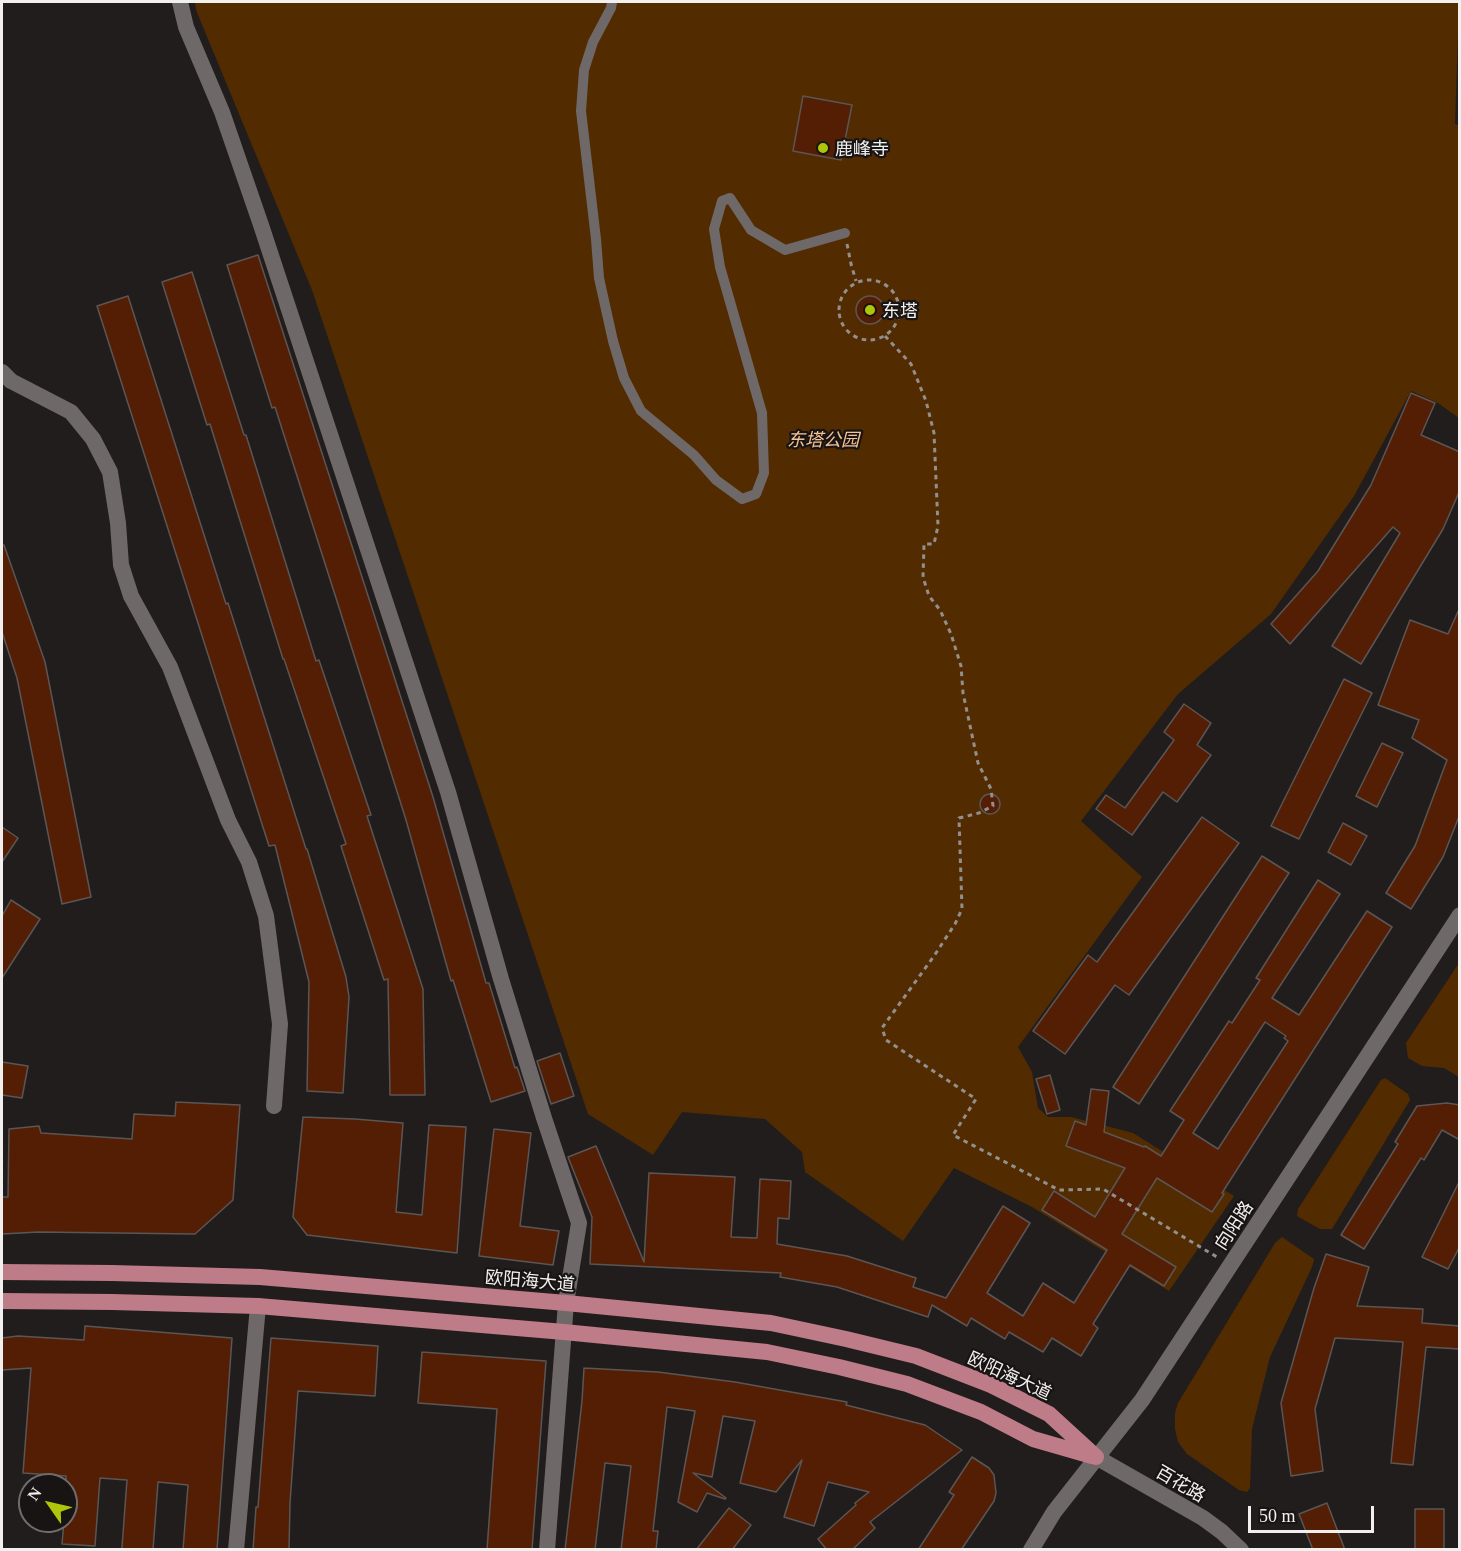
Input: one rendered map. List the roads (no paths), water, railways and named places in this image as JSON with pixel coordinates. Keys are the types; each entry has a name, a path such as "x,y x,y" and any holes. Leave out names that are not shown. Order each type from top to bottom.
{"main road":[{"name":"欧阳海大道","path":"2,1272 260,1277 771,1323 916,1356 991,1385 1049,1414 1096,1457"},
{"path":"2,1301 258,1306 767,1352 907,1384 981,1412 1034,1439 1096,1457"}],"street":[{"path":"180,2 186,27 222,112 261,225 448,792 501,980 579,1223 566,1303 547,1550"},
{"path":"2,372 11,381 71,412 93,439 110,472 118,523 121,565 131,596 170,667 228,820 249,862 266,916 280,1024 274,1106"},
{"name":"向阳路","path":"1031,1550 1054,1512 1142,1400 1460,915"},
{"path":"236,1550 258,1306"},
{"name":"百花路","path":"1096,1457 1203,1518 1241,1550"}],"lane":[{"path":"612,2 593,42 584,70 581,111 599,278 613,341 624,378 641,411 694,454 716,480 742,499 756,494 764,473 762,413 720,267 714,229 722,201 730,198 751,230 785,250 845,233"}],"place":[{"name":"鹿峰寺","path":"823,148"},
{"name":"东塔","path":"870,310"}],"park label":[{"name":"东塔公园","path":"823,439"}]}
